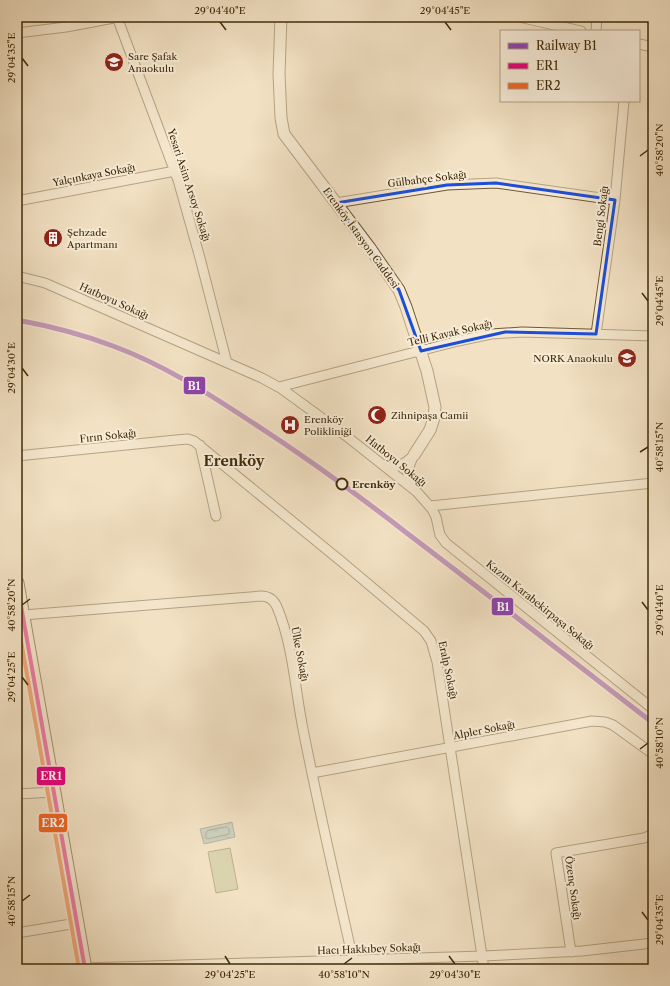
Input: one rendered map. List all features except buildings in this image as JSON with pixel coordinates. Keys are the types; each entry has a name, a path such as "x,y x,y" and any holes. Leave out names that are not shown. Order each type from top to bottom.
{"main road":[{"path":"17,583 23,615 22,641 54,792 85,969"}],"street":[{"path":"17,33 66,27 118,17"},
{"name":"Yesari Asim Arsoy Sokağı","path":"118,17 175,171 200,258 227,363"},
{"name":"Erenköy İstasyon Caddesi","path":"281,17 279,70 283,130 290,143 370,248 399,290 421,351 432,394 434,412 430,430 414,455 401,465 387,467"},
{"path":"519,17 577,30"},
{"path":"596,30 597,17"},
{"path":"640,44 653,47"},
{"name":"Bengi Sokağı","path":"596,334 615,200 624,102"},
{"name":"Yalçınkaya Sokağı","path":"17,201 175,171"},
{"name":"Gülbahçe Sokağı","path":"336,204 447,185 496,183 615,200"},
{"name":"Hatboyu Sokağı","path":"17,276 45,283 280,387 345,434 387,467 411,487 430,506"},
{"name":"Telli Kavak Sokağı","path":"280,387 477,336 505,332 653,336"},
{"name":"Fırın Sokağı","path":"17,456 183,440 192,440 200,445"},
{"path":"200,445 216,516"},
{"name":"Eralp Sokağı","path":"200,445 418,626 428,637 433,646 436,656 484,969"},
{"path":"411,487 408,482 408,471 414,455"},
{"path":"430,506 653,483"},
{"name":"Kazım Karabekirpaşa Sokağı","path":"430,506 436,517 440,535 446,543 653,709"},
{"name":"Ülke Sokağı","path":"23,615 261,596 273,600 289,644 299,710 353,960"},
{"name":"Alpler Sokağı","path":"312,773 595,721 613,725 653,754"},
{"path":"17,794 54,792"},
{"name":"Özenç Sokağı","path":"571,952 556,853 644,838 653,834"},
{"path":"17,933 77,923"},
{"name":"Hacı Hakkıbey Sokağı","path":"85,969 263,966 353,960 571,952 653,943"}],"highlighted area":[{"path":"496,183 615,200 596,334 505,332 421,351 399,290 336,203 447,185"}],"green space":[{"path":"230,848 238,889 216,893 208,852"}],"water":[{"path":"232,822 235,837 204,844 200,829"}],"rail line":[{"name":"B1","path":"17,320 77,334 131,353 183,379 217,400 290,448 369,504 653,723"}],"transit line":[{"name":"ER1","path":"17,583 85,969"},
{"name":"ER2","path":"17,618 79,969"}],"place":[{"name":"Sare Şafak Anaokulu","path":"114,62"},
{"name":"Şehzade Apartmanı","path":"53,238"},
{"name":"NORK Anaokulu","path":"627,358"},
{"name":"Zihnipaşa Camii","path":"377,415"},
{"name":"Erenköy Polikliniği","path":"290,425"},
{"name":"Erenköy","path":"342,484"}],"district":[{"name":"Erenköy","path":"234,461"}]}
